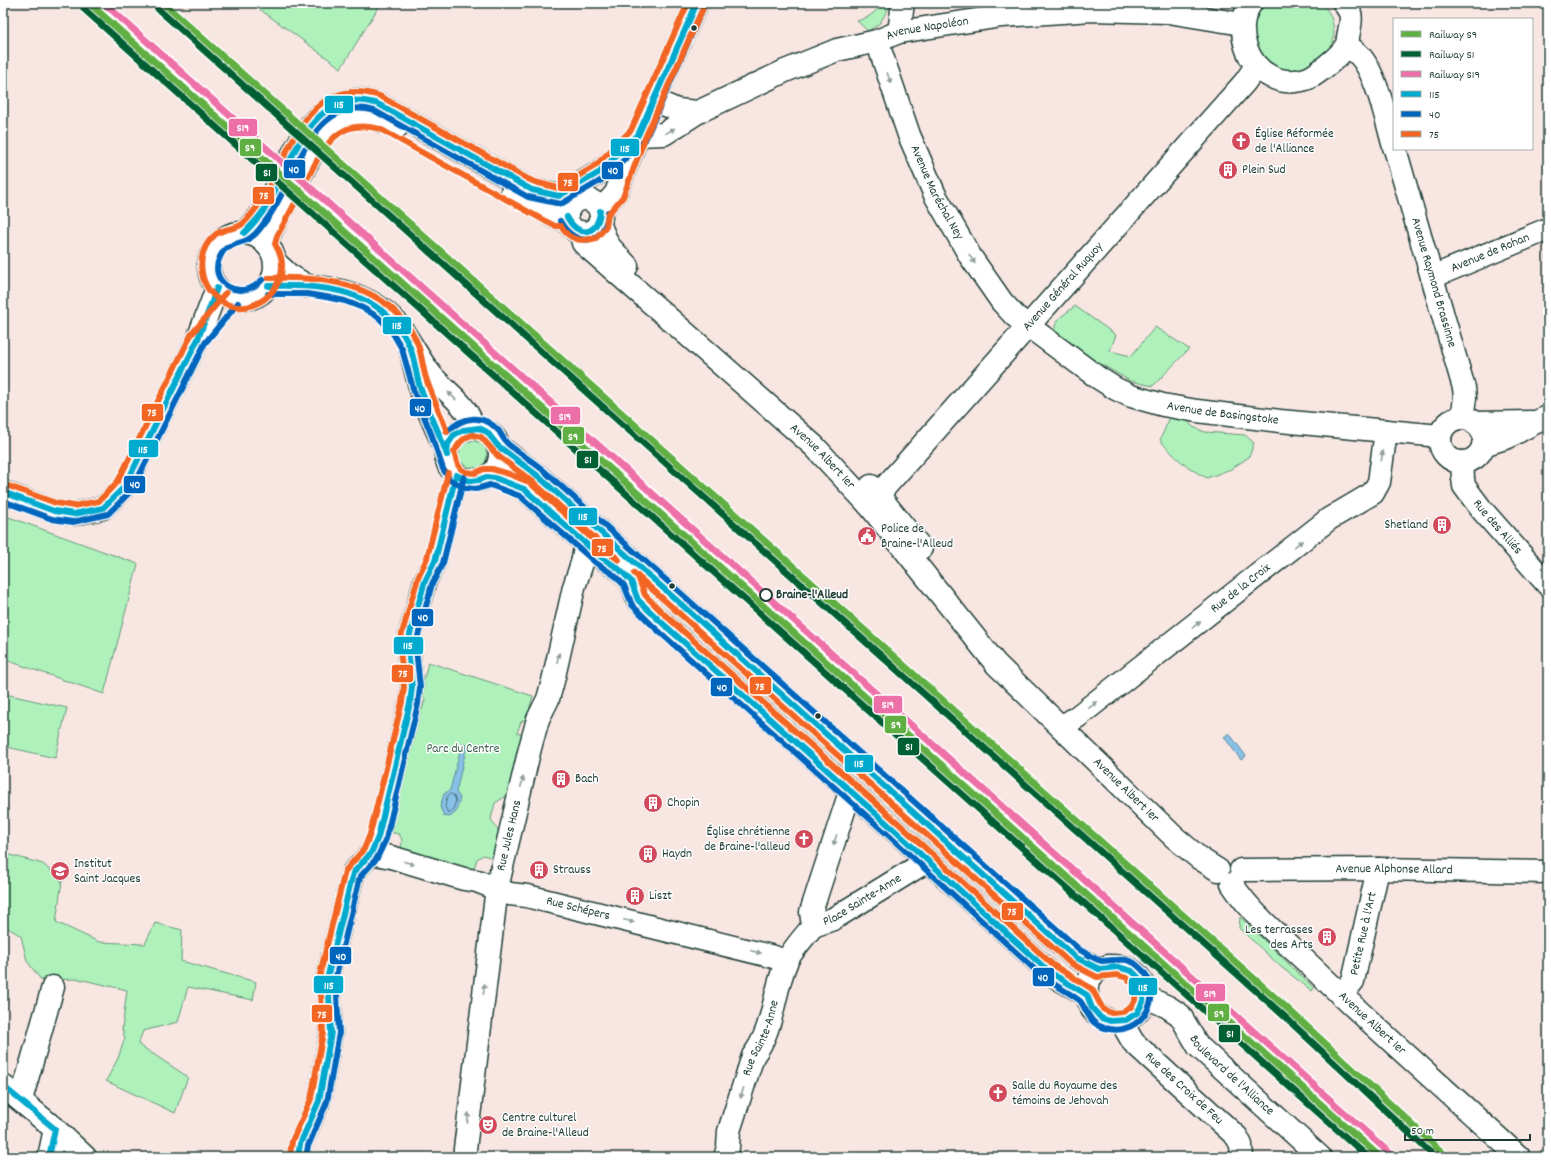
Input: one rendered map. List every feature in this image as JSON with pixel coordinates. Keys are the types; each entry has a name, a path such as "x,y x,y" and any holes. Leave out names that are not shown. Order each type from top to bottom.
{"street":[{"path":"581,212 616,192 638,135 697,3"},
{"path":"899,32 903,3"},
{"path":"1251,3 1247,8 1242,24 1249,55 1256,66 1271,78 1289,82 1309,78 1323,69 1347,45 1352,6"},
{"name":"Avenue Napoléon","path":"638,135 664,134 698,112 785,71 837,50 877,41 899,32 1002,16 1092,10 1168,12 1242,24"},
{"name":"Avenue Maréchal Ney","path":"877,41 910,134 935,195 970,256 1015,316 1028,326"},
{"name":"Avenue Raymond Brassinne","path":"1347,45 1359,55 1377,88 1393,144"},
{"name":"Avenue Général Ruquoy","path":"873,500 1245,82 1256,66"},
{"path":"307,286 289,275 270,253 256,236 244,233 227,237 220,242 210,256 209,272 211,278 224,293 242,299 253,297 262,292 268,286 274,274 270,253 270,233 281,196 303,135 323,124 334,105 346,101 357,99 378,104 524,186 581,212"},
{"path":"654,100 677,110 698,112"},
{"path":"581,212 600,172 638,135"},
{"name":"Avenue Raymond Brassinne","path":"1395,150 1464,388 1469,420"},
{"path":"244,233 268,204 281,196"},
{"name":"Avenue Albert 1er","path":"581,212 583,243 814,446 873,500 963,602 1040,706 1173,836 1199,858 1230,874 1240,896 1262,919 1341,995 1519,1157"},
{"name":"Avenue de Rohan","path":"1432,276 1548,229"},
{"path":"268,286 307,286 345,292 371,302 386,313 400,327 429,372 440,386 465,409 472,421 473,427"},
{"path":"3,492 54,511 74,514 103,508 125,486 198,339 224,293"},
{"name":"Avenue de Basingstoke","path":"1028,326 1097,377 1116,389 1163,405 1205,412 1386,432 1440,436"},
{"path":"409,342 416,374 428,410 446,452 448,465 456,475 466,480 477,480 488,476 498,463 500,454 493,436 484,430 473,427 464,429 455,434 449,442 446,452"},
{"path":"1469,420 1480,428 1483,434 1483,445 1480,453 1475,458 1462,462 1456,462 1445,455 1440,443 1440,436 1450,421 1469,420 1542,419"},
{"path":"1483,445 1508,437 1542,419"},
{"name":"Rue de la Croix","path":"1061,727 1077,717 1329,519 1373,493 1379,482 1386,432"},
{"path":"498,446 538,476 590,522 1075,957 1099,969"},
{"name":"Rue des Alliés","path":"1462,462 1464,486 1482,510 1548,585"},
{"path":"298,1157 300,1144 320,1101 331,1033 328,975 353,873 371,853 378,837 410,703 412,687 408,649 410,634 425,582 435,561 456,475"},
{"path":"488,476 524,489 585,544 619,569 631,581 638,600 692,651 1048,971 1058,979 1087,995"},
{"name":"Rue Jules Hans","path":"464,1157 497,888 538,718 548,699 574,587 582,563 590,522"},
{"name":"Place Sainte-Anne","path":"850,792 811,912 813,926 833,919 927,861"},
{"name":"Rue Schépers","path":"371,853 464,879 477,881 510,894 527,896 774,957 786,962"},
{"name":"Avenue Alphonse Allard","path":"1230,874 1378,868 1548,872"},
{"name":"Petite Rue à l'Art","path":"1341,995 1353,981 1378,868"},
{"name":"Rue Sainte-Anne","path":"725,1157 728,1147 729,1131 753,1056 761,1045 786,962 813,926"},
{"path":"1108,966 1119,966 1128,968 1137,974 1142,983 1144,996 1138,1011 1131,1018 1121,1021 1108,1020 1099,1016 1091,1008 1086,987 1092,974 1099,969 1108,966"},
{"path":"21,1100 53,987"},
{"name":"Boulevard de l'Alliance","path":"1144,996 1168,1007 1180,1015 1198,1046 1320,1157"},
{"name":"Rue des Croix de Feu","path":"1121,1021 1133,1042 1236,1137 1241,1145 1242,1157"},
{"path":"3,1086 55,1129 85,1157"},
{"path":"49,1157 55,1129"}],"green space":[{"path":"251,3 381,3 341,68"},
{"path":"1266,3 1321,3 1330,14 1334,28 1333,43 1326,56 1305,70 1299,72 1283,70 1268,63 1256,45 1253,34 1257,17"},
{"path":"891,4 880,23 868,31 857,21 868,17 882,6"},
{"path":"1075,306 1116,335 1110,351 1131,356 1155,327 1189,349 1153,386 1130,381 1072,347 1054,330 1057,320"},
{"path":"1170,417 1186,419 1193,427 1205,432 1245,435 1254,443 1249,457 1231,469 1207,478 1181,462 1160,440"},
{"path":"473,441 483,445 487,455 483,465 473,469 463,465 459,455 463,445"},
{"path":"3,515 138,564 104,694 3,659"},
{"name":"Parc du Centre","path":"428,662 533,696 527,718 521,722 517,733 523,735 508,795 495,803 491,819 499,832 494,856 490,857 483,855 477,859 474,869 471,871 406,855 401,848 402,840 399,834 393,833 388,825 417,709 422,710 425,700 421,693"},
{"path":"5,694 67,708 55,758 3,746 3,703"},
{"path":"3,853 43,864 62,881 56,922 99,942 145,944 155,923 182,930 181,961 256,982 253,1000 188,987 178,1022 143,1031 138,1044 188,1077 175,1113 106,1081 118,1058 125,1038 122,1029 127,990 79,979 41,980 27,961 21,936 3,925"},
{"path":"1240,917 1314,988 1312,991 1281,967 1239,928"}],"water":[{"path":"1229,733 1246,756 1241,760 1224,737"},
{"path":"462,744 467,745 456,792 460,798 456,812 450,817 444,816 440,807 444,794 450,790"}],"rail line":[{"name":"S9","path":"89,3 1380,1157"},
{"name":"S19","path":"104,3 1394,1157"},
{"name":"S9","path":"163,3 1288,1009 1447,1157"},
{"name":"S1","path":"84,9 1368,1157"},
{"name":"S1","path":"158,9 1283,1015 1435,1157"}],"transit line":[{"name":"75","path":"688,3 631,130 595,166 558,188 528,179 380,96 354,92 333,97 316,108 302,125 268,188 248,219 239,226 216,234 209,241 202,258 201,267 206,285 219,300 226,304 238,307 246,307 258,303 270,294 279,281 282,265 281,257 275,244 277,236 320,154 332,139 347,129 359,126 380,129 545,221 555,226 561,226 571,237 581,240 596,238 606,227 608,214 623,197 645,138 704,6"},
{"name":"115","path":"244,233 259,218 276,190 295,150 320,116 336,105 355,100 378,104 532,190 559,196 600,172 638,135 697,3"},
{"name":"40","path":"262,280 253,287 244,290 228,286 222,281 218,274 217,266 222,252 232,245 249,239 260,228 275,207 306,146 319,128 334,115 353,109 375,111 528,197 561,204 605,178 645,140 704,6"},
{"name":"115","path":"567,217 571,224 582,231 587,231 596,225 600,211"},
{"name":"40","path":"560,221 566,230 574,236 581,239 589,239 596,237 602,231 606,223 608,212"},
{"name":"75","path":"268,278 311,279 332,282 352,287 372,295 389,306 404,321 416,340 420,349 426,378 447,432"},
{"name":"115","path":"268,286 309,286 329,289 366,301 382,311 396,325 408,343 414,359 420,387 447,455"},
{"name":"115","path":"3,492 54,511 74,514 103,508 125,486 198,339 217,288"},
{"name":"75","path":"6,485 56,503 74,506 99,501 118,481 191,335 226,293"},
{"name":"40","path":"268,294 307,294 326,297 345,301 363,308 378,317 391,330 402,349 414,392 432,436 443,469 450,480 465,488 476,489 490,485 520,496 596,563 614,575 624,585 632,605 654,627 887,834 1043,977 1079,1000 1090,1018 1096,1024 1105,1028 1118,1030 1130,1026 1140,1020 1147,1010 1151,999 1151,987 1147,976 1137,965 1133,962 1124,960 1102,961 1080,950 543,470 508,444 493,425 480,419 466,420 447,432"},
{"name":"40","path":"3,501 52,519 73,522 108,514 132,490 205,343 238,303"},
{"name":"115","path":"447,455 448,444 454,435 463,430 479,428 487,432 498,446 538,476 1075,957 1099,969 1118,967 1132,971 1140,979 1144,990 1143,1002 1137,1013 1126,1020 1110,1021 1101,1018 1092,1008 1087,995 1048,971 892,828 660,621 638,600 631,581 619,569 601,557 524,489 495,478 486,477 479,480 470,481 456,475"},
{"name":"75","path":"472,435 481,437 498,456 533,482 619,560 606,551 529,482 492,469 484,469 475,473 466,472 461,469 458,465 454,452 461,441 472,435"},
{"name":"75","path":"290,1156 292,1141 311,1099 323,1033 320,974 345,871 364,849 370,834 402,702 404,687 400,649 402,633 418,578 427,558 448,473"},
{"name":"115","path":"298,1157 300,1144 319,1101 331,1033 328,975 353,873 371,853 378,837 410,703 412,687 408,649 410,634 425,581 435,561 456,475"},
{"name":"40","path":"306,1157 308,1146 327,1102 339,1033 336,976 360,877 377,858 386,839 418,704 420,687 416,649 418,636 432,584 443,563 464,477"},
{"name":"75","path":"634,573 1070,963 1097,977 1117,975 1127,978 1133,984 1136,991 1135,1000 1131,1007 1123,1012 1111,1013 1103,1009 1092,989 1053,965 897,822 665,615 645,595 638,577 634,573"},
{"name":"115","path":"3,1086 55,1129 49,1157"}],"place":[{"name":"Église Réformée de l'Alliance","path":"1241,141"},
{"name":"Plein Sud","path":"1228,170"},
{"name":"Shetland","path":"1442,525"},
{"name":"Police de Braine-l'Alleud","path":"867,536"},
{"name":"Braine-l'Alleud","path":"766,595"},
{"name":"Bach","path":"561,779"},
{"name":"Chopin","path":"653,803"},
{"name":"Église chrétienne de Braine-l'alleud","path":"804,839"},
{"name":"Haydn","path":"648,854"},
{"name":"Strauss","path":"539,870"},
{"name":"Institut Saint Jacques","path":"60,871"},
{"name":"Liszt","path":"635,896"},
{"name":"Les terrasses des Arts","path":"1327,937"},
{"name":"Salle du Royaume des témoins de Jehovah","path":"998,1093"},
{"name":"Centre culturel de Braine-l'Alleud","path":"488,1125"}]}
